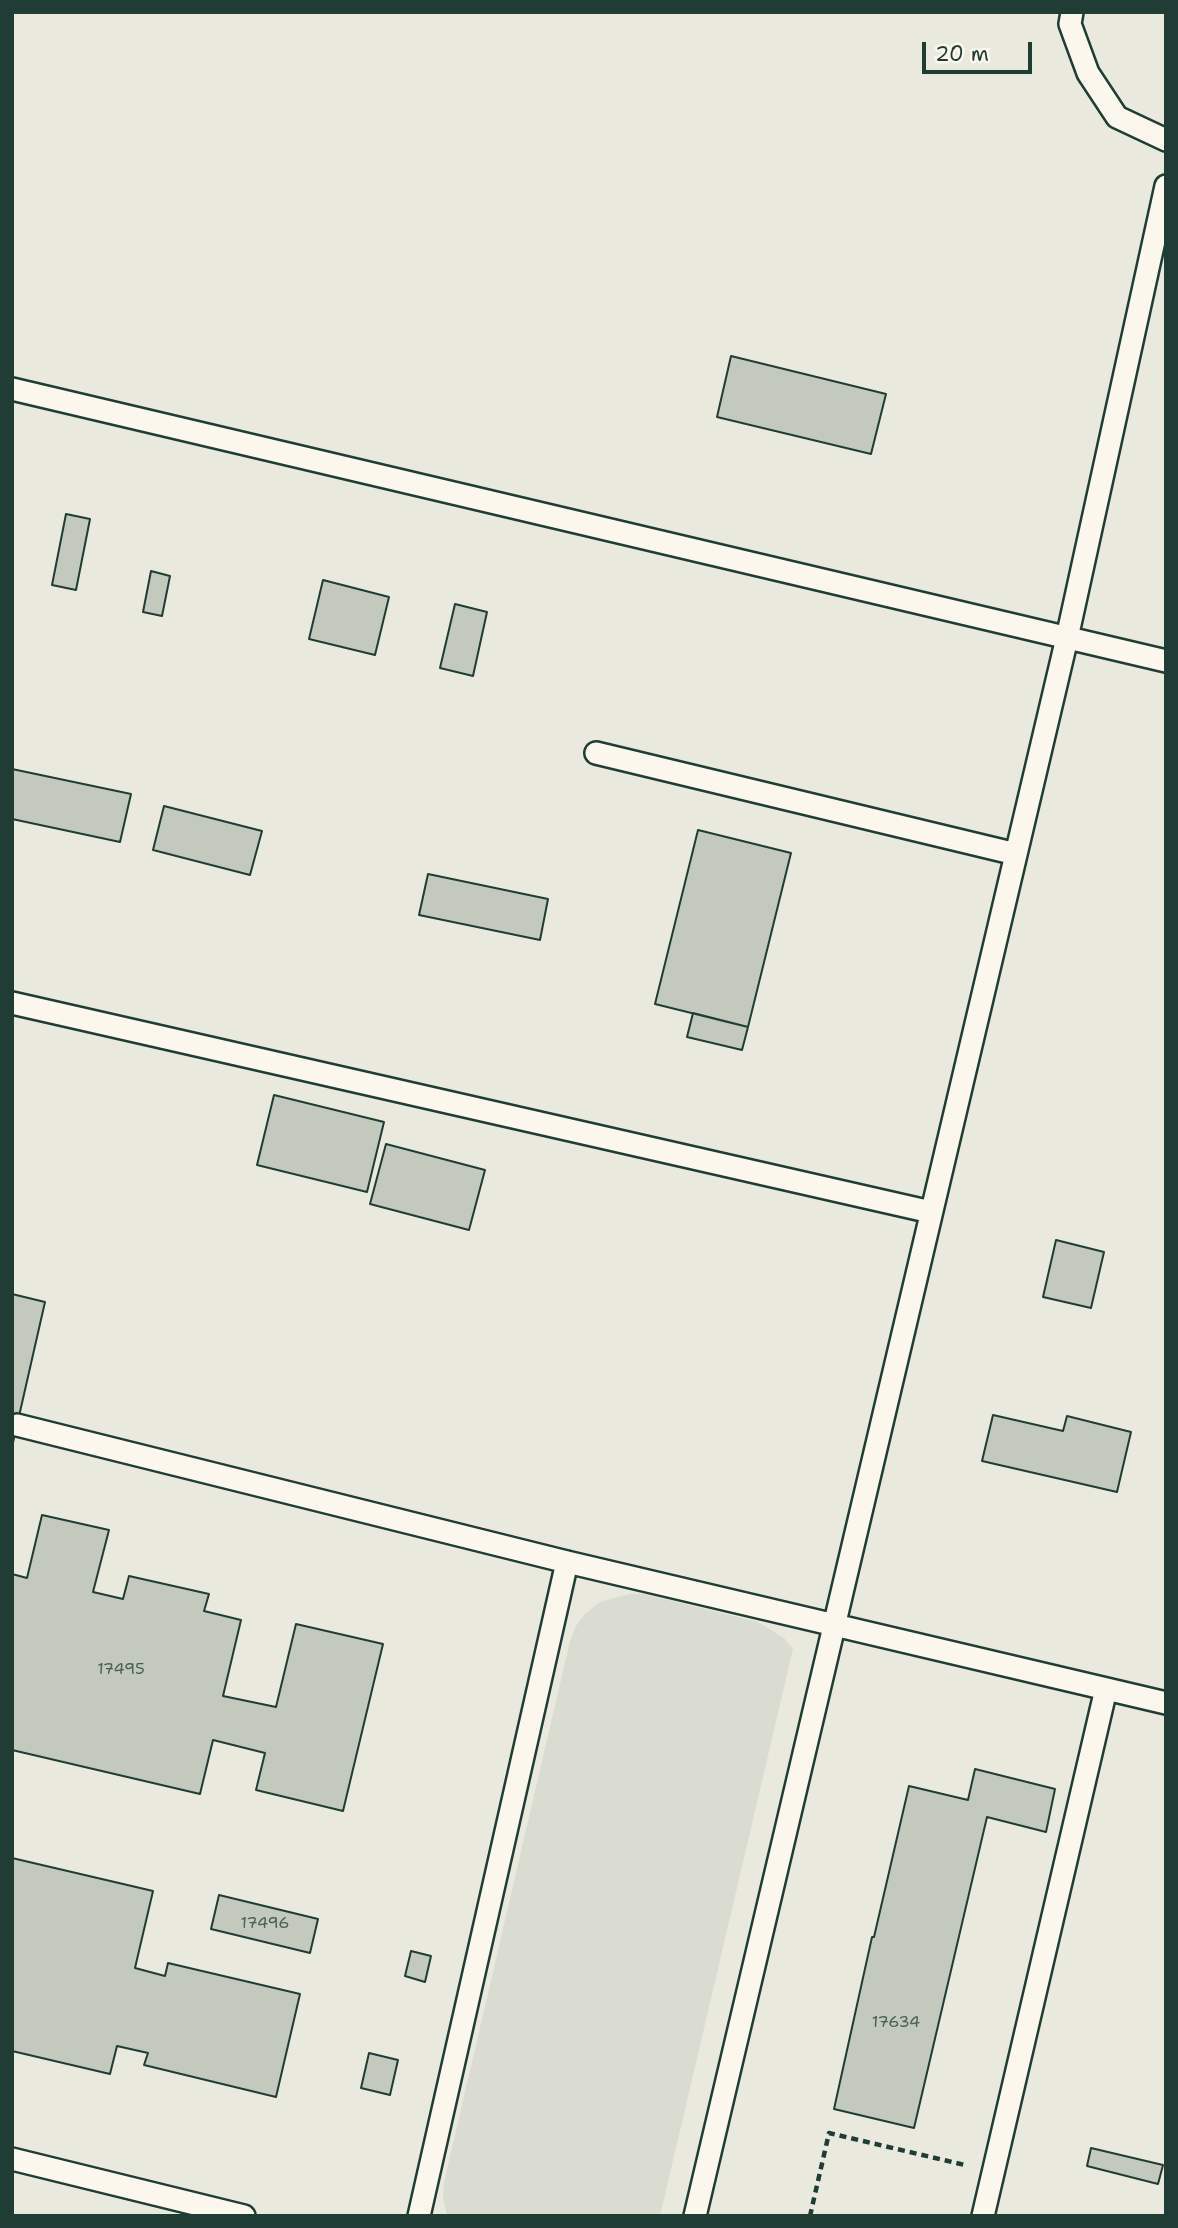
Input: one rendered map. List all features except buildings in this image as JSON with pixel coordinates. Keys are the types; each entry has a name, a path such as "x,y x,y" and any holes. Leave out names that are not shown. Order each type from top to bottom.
{"lane":[{"path":"1072,12 1070,24 1088,73 1117,117 1166,140"},
{"path":"695,2216 1067,638 1163,214 1166,186"},
{"path":"12,389 1166,661"},
{"path":"596,753 1016,854"},
{"path":"12,1003 931,1212"},
{"path":"17,1425 567,1562 1166,1703"},
{"path":"419,2216 567,1562"},
{"path":"983,2216 1106,1689"},
{"path":"12,2159 244,2216"}],"path":[{"path":"810,2216 829,2133 993,2172"}],"shaded area":[{"path":"12,12 1166,12 1166,2216 12,2216"},
{"path":"629,1594 644,1594 758,1622 784,1638 793,1649 660,2216 447,2216 443,2197 444,2182 570,1641 576,1626 586,1613 600,1602"}]}
